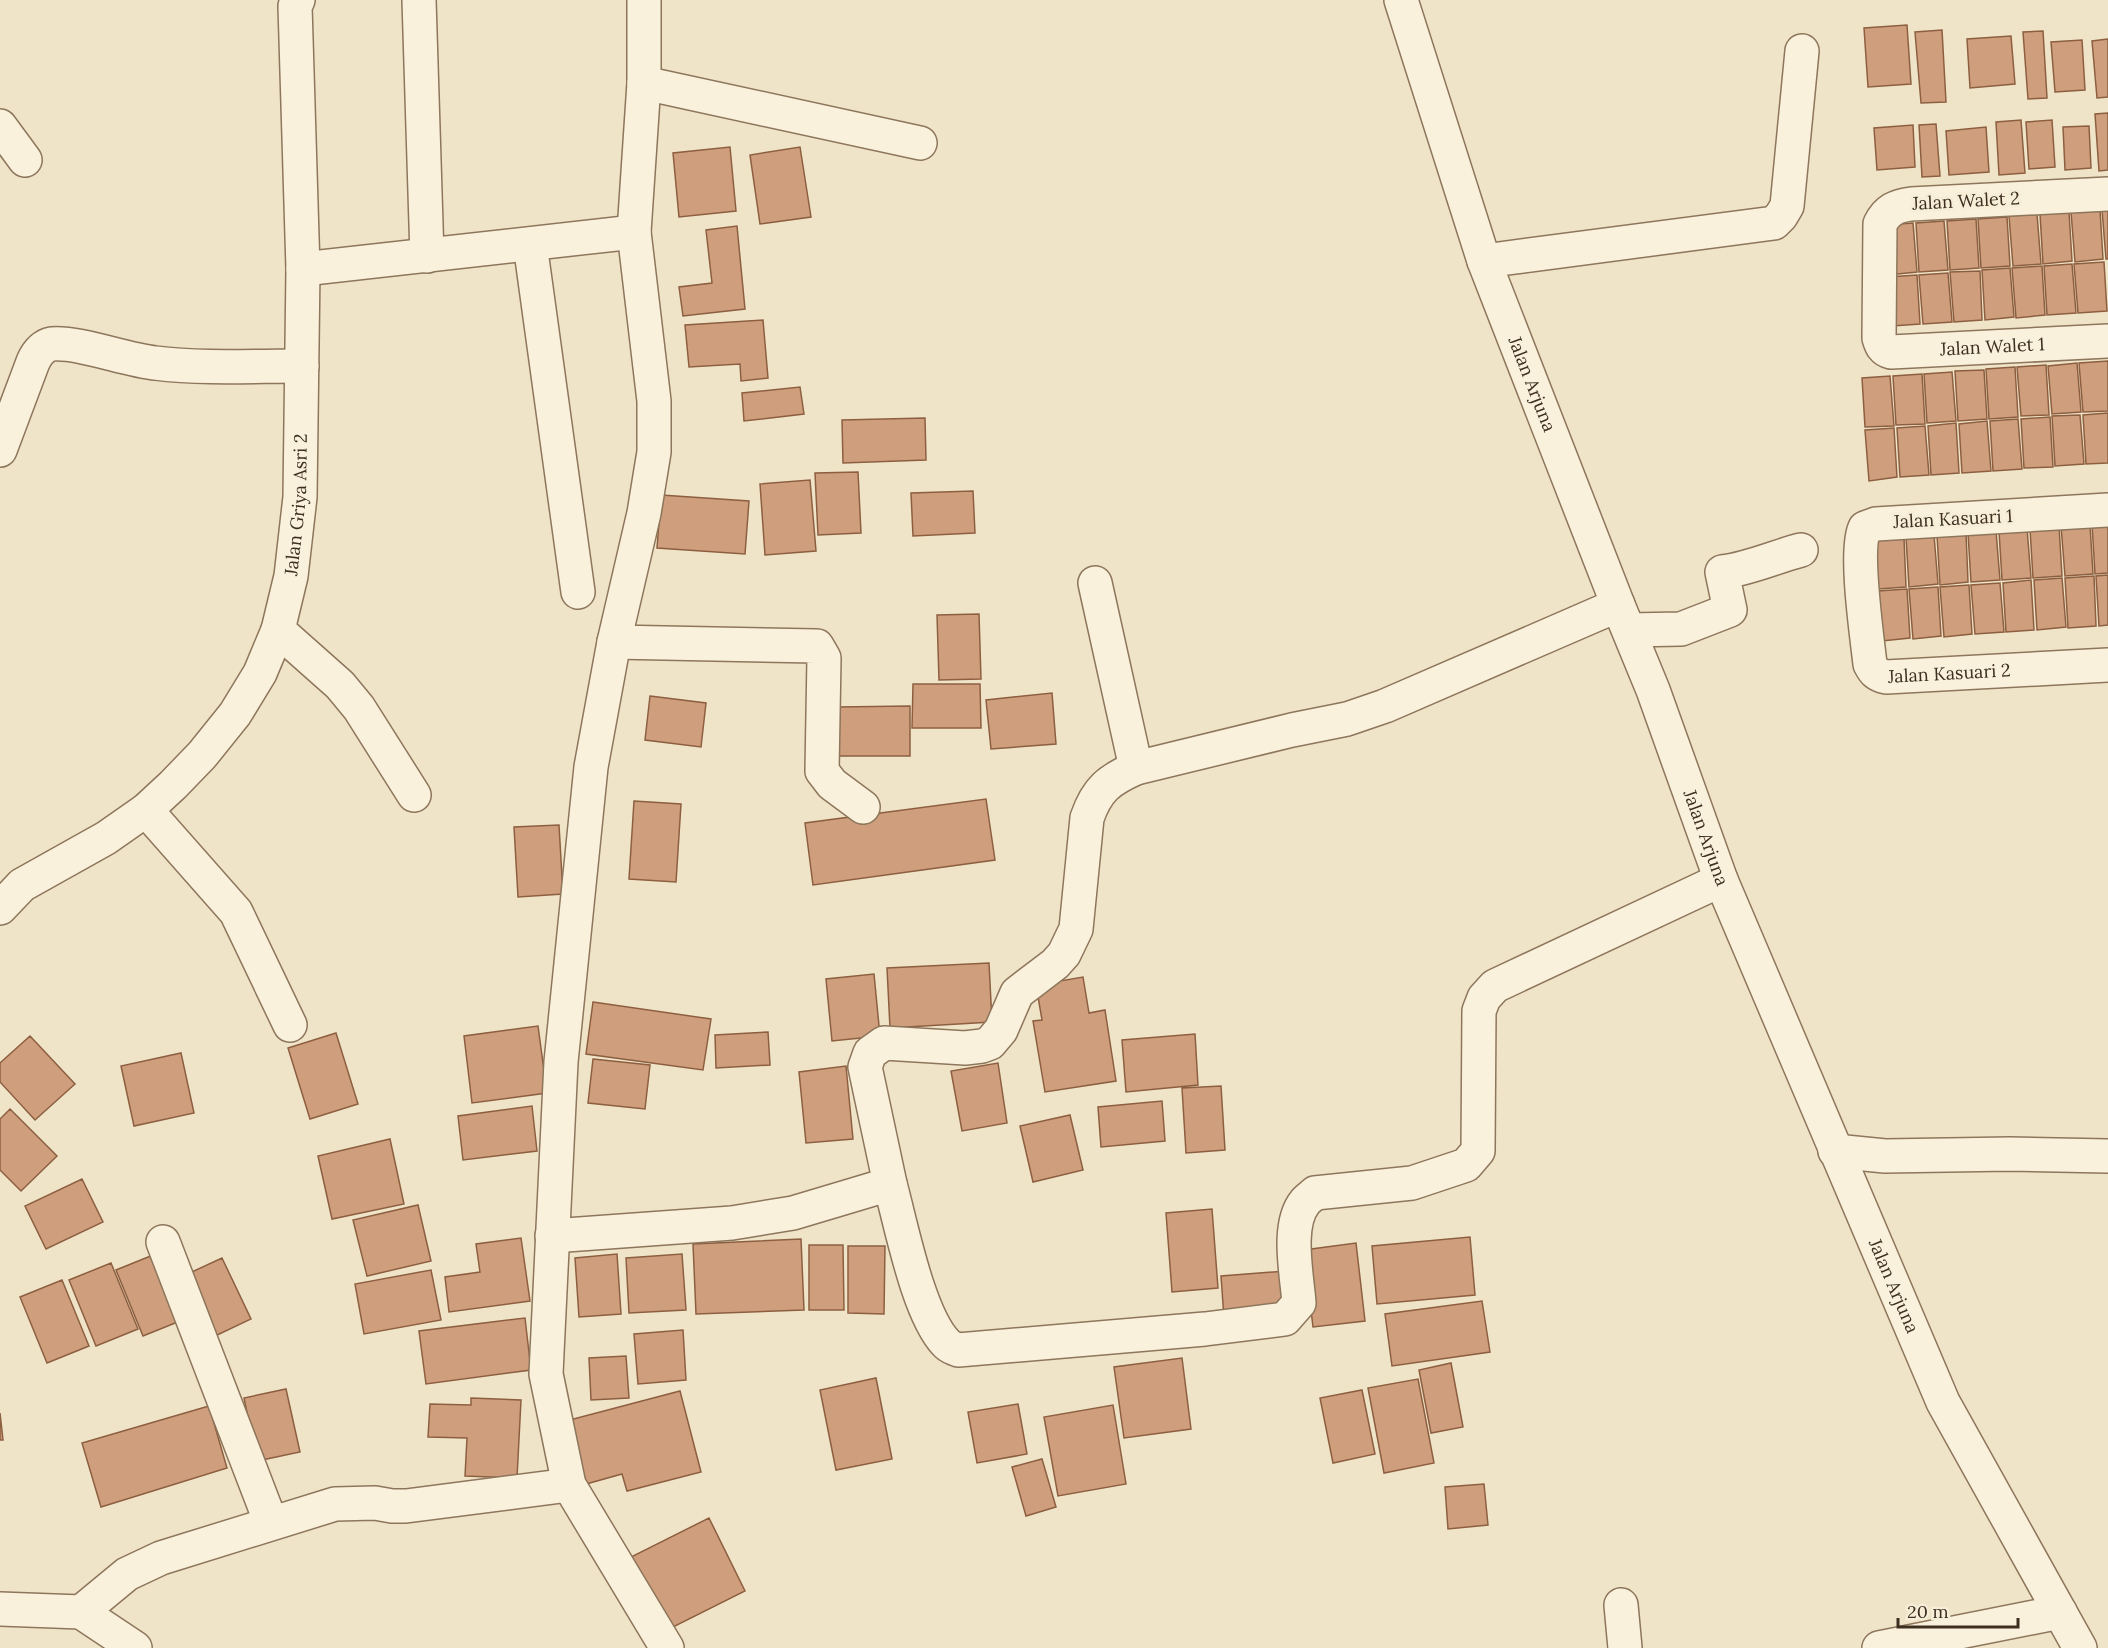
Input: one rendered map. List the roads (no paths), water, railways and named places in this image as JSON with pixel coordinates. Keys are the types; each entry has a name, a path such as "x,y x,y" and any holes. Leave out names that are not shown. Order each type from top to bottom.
{"street":[{"path":"419,0 427,256"},
{"path":"644,0 644,83 634,232 654,401 654,452 644,513 614,642 591,767 561,1062 546,1374 569,1485 667,1648"},
{"name":"Jalan Arjuna","path":"1401,0 1484,261 1653,690 1721,880 1943,1402 2080,1648"},
{"name":"Jalan Griya Asri 2","path":"7,894 106,838 146,810 202,755 235,714 260,673 278,630 291,576 300,497 303,269 295,2"},
{"path":"1484,261 1774,223 1786,206 1802,51"},
{"path":"644,83 920,143"},
{"path":"0,126 25,160"},
{"name":"Jalan Walet 2","path":"1881,344 1879,338 1880,224 1891,209 1911,204 2108,194"},
{"path":"303,269 634,232"},
{"path":"530,244 578,592"},
{"name":"Jalan Walet 1","path":"1881,344 1886,351 1891,352 2108,341"},
{"path":"0,450 33,362 45,346 69,345 122,358 182,366 302,366"},
{"name":"Jalan Kasuari 1","path":"1862,593 1862,537 1865,528 1872,524 2108,510"},
{"path":"1721,880 1495,986 1485,998 1479,1011 1478,1151 1466,1165 1412,1183 1315,1193 1304,1202 1298,1215 1294,1234 1299,1303 1285,1319 1205,1329 958,1350 944,1342 927,1310 917,1284 890,1184 865,1067 870,1053 884,1042 965,1048 982,1046 995,1038 1001,1030 1017,993 1054,964 1064,954 1070,943 1076,929 1087,818 1092,804 1105,786 1136,768 1347,719 1623,617 1681,629 1730,610 1722,572 1739,570 1801,550"},
{"path":"1095,583 1136,768"},
{"name":"Jalan Kasuari 2","path":"1862,593 1870,664 1875,674 1880,676 2108,665"},
{"path":"278,630 340,685 360,708 414,795"},
{"path":"614,642 817,646 824,658 822,771 832,784 863,807"},
{"path":"146,810 236,912 290,1025"},
{"path":"1835,1151 1885,1156 2010,1154 2108,1156"},
{"path":"552,1236 732,1223 793,1214 890,1184"},
{"path":"163,1242 271,1523"},
{"path":"81,1612 127,1574 161,1558 335,1504 375,1503 405,1506 569,1485"},
{"path":"1621,1605 1625,1648"},
{"path":"0,1609 81,1612 135,1648"},
{"path":"1879,1648 2060,1612"}]}
